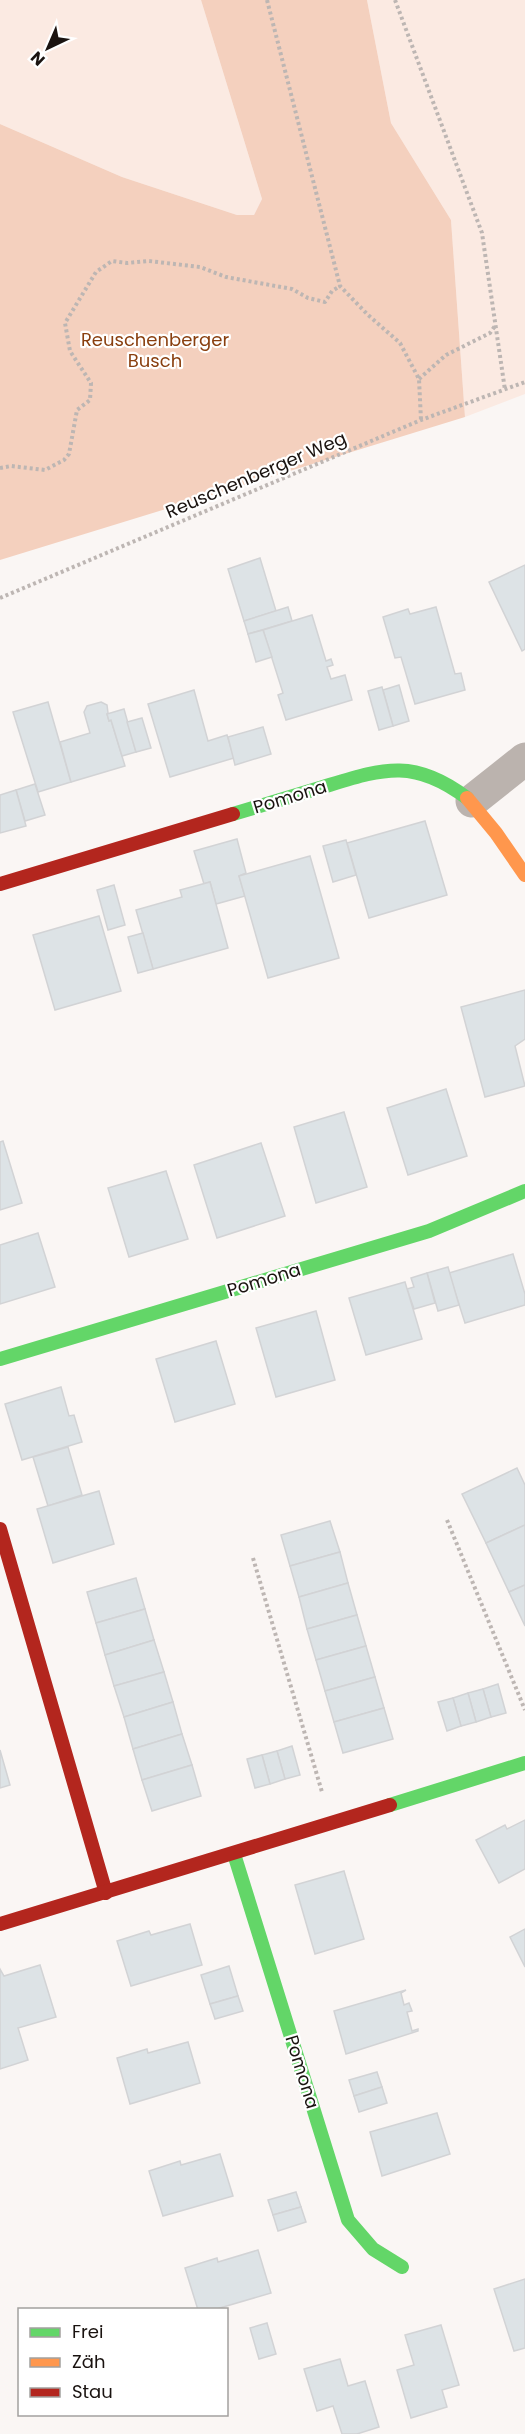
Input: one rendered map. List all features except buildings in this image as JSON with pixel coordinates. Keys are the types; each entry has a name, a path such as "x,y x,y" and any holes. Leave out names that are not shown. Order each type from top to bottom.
{"street":[{"path":"472,801 525,759"},
{"name":"Pomona","path":"0,884 379,770 402,769 427,774 448,782 472,801 525,875"},
{"name":"Pomona","path":"0,1359 429,1231 525,1191"},
{"path":"0,1529 106,1893"},
{"path":"0,1924 525,1763"},
{"name":"Pomona","path":"234,1854 348,2220 373,2249 402,2267"}],"path":[{"path":"267,0 340,286 400,343 419,379 421,420"},
{"path":"395,0 482,233 505,390"},
{"path":"0,468 11,466 45,470 64,460 69,454 77,410 90,400 91,383 69,351 65,323 96,272 112,261 128,263 149,261 200,267 226,277 292,289 308,298 325,302 332,291 340,286"},
{"path":"419,379 446,355 490,333 496,325"},
{"name":"Reuschenberger Weg","path":"0,597 421,420 525,382"},
{"path":"447,1520 525,1710"},
{"path":"253,1558 331,1824"}],"shaded area":[{"path":"0,0 201,0 262,199 254,215 237,215 122,177 0,124"},
{"path":"367,0 525,0 525,394 465,417 451,220 391,123"}],"green space":[{"name":"Reuschenberger Busch","path":"201,0 367,0 391,123 451,220 465,417 0,560 0,124 122,177 237,215 254,215 262,199"}],"traffic: fast":[{"path":"233,814 363,775 397,770 430,776 467,798"},
{"path":"0,1359 429,1231 525,1191"},
{"path":"390,1805 525,1763"},
{"path":"234,1854 348,2220 373,2249 402,2267"}],"traffic: slow":[{"path":"467,798 496,833 525,875"}],"traffic: jam":[{"path":"0,884 233,814"},
{"path":"0,1529 106,1893"},
{"path":"0,1924 390,1805"}]}
